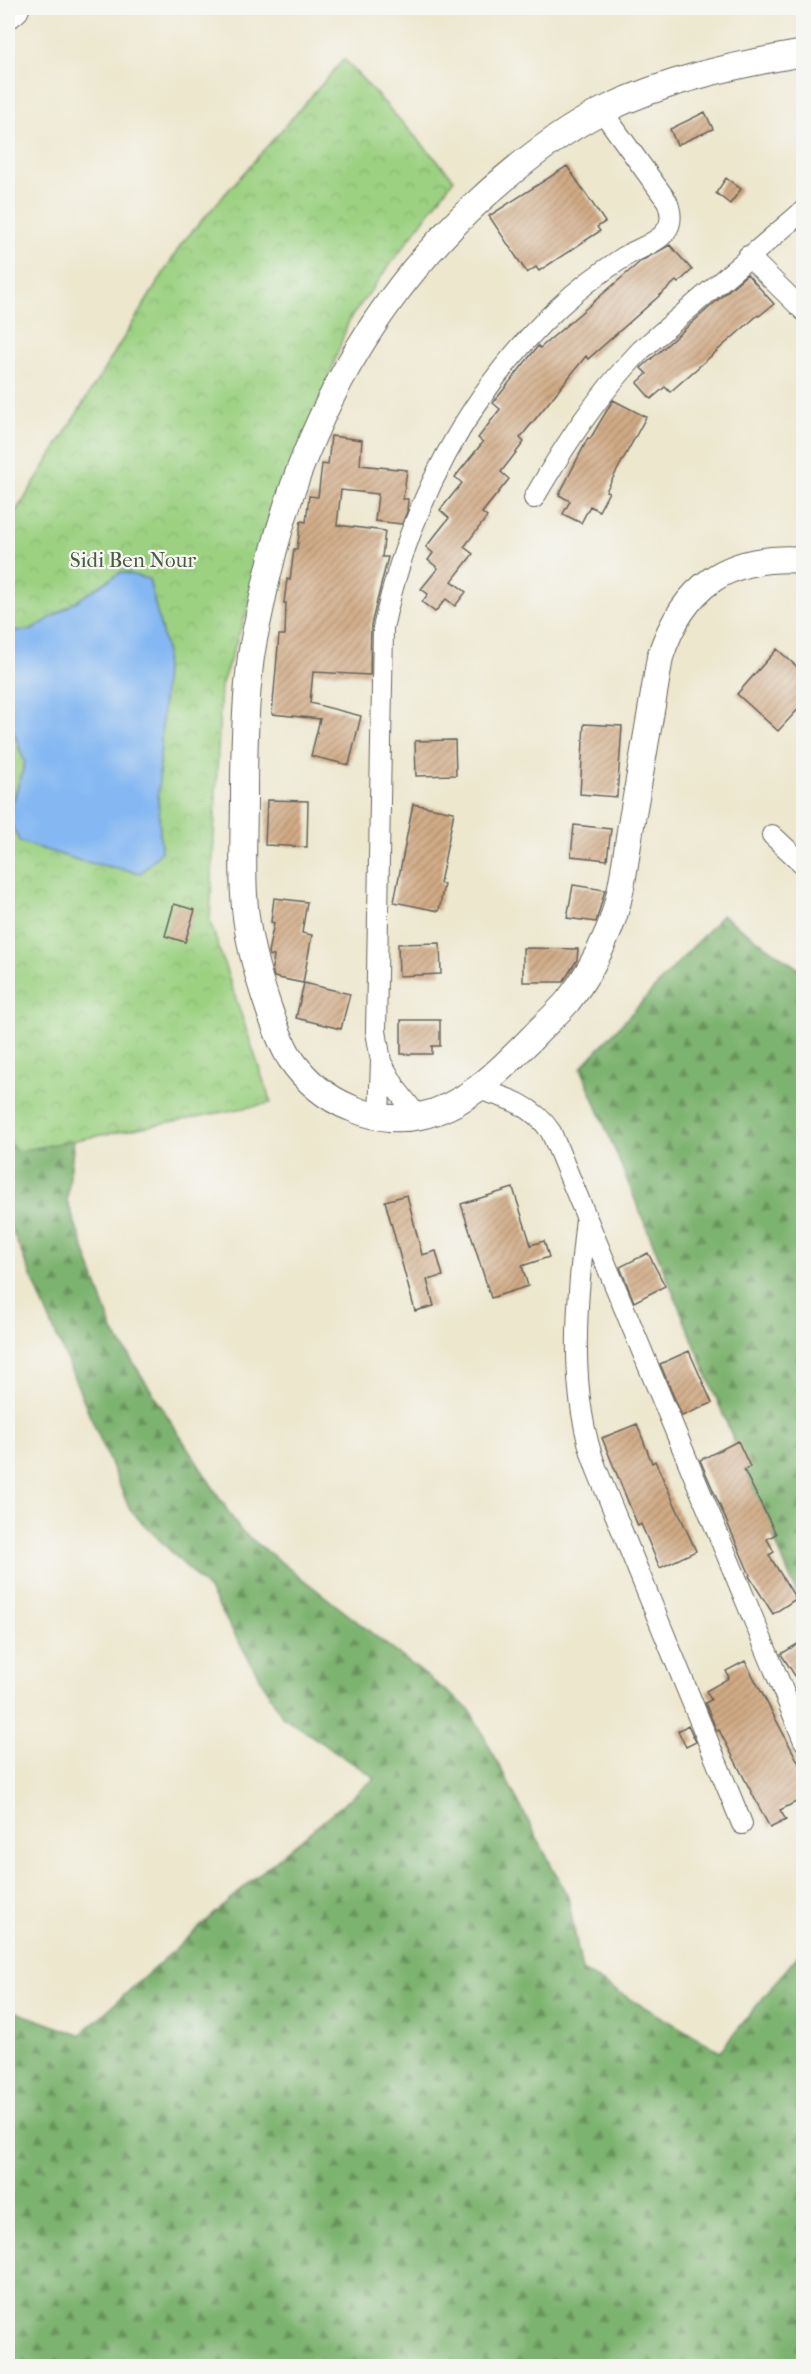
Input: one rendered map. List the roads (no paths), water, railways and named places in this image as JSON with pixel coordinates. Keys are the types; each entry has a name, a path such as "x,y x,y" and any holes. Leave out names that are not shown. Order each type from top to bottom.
{"main road":[{"path":"8,12 13,8"}],"street":[{"path":"803,54 745,63 681,80 602,111 572,128 508,173 457,220 411,272 370,328 335,388 305,451 282,516 250,663 244,742 244,899 256,968 278,1034 288,1056 321,1092 342,1105 379,1116 418,1117 440,1110 478,1089 567,1002 596,957 617,908 660,657 669,631 683,607 702,587 725,572 750,562 768,559 804,560"},
{"path":"379,1116 381,1061 376,1031 382,640 390,591 407,537 429,485 453,443 492,384 537,328 560,306 606,268 661,236 669,225 671,213 667,201 602,111"},
{"path":"534,498 584,417 621,371 641,350 804,210"},
{"path":"748,256 804,311"},
{"path":"772,835 804,865"},
{"path":"381,1061 397,1090 418,1117"},
{"path":"478,1089 521,1103 551,1132 804,1741"},
{"path":"587,1217 579,1293 578,1385 584,1428 597,1470 742,1824"}],"water":[{"path":"121,572 149,579 166,650 158,797 161,852 141,873 81,861 20,842 8,818 25,763 8,716 8,631 32,630"}],"park label":[{"name":"Sidi Ben Nour","path":"133,560"}]}
